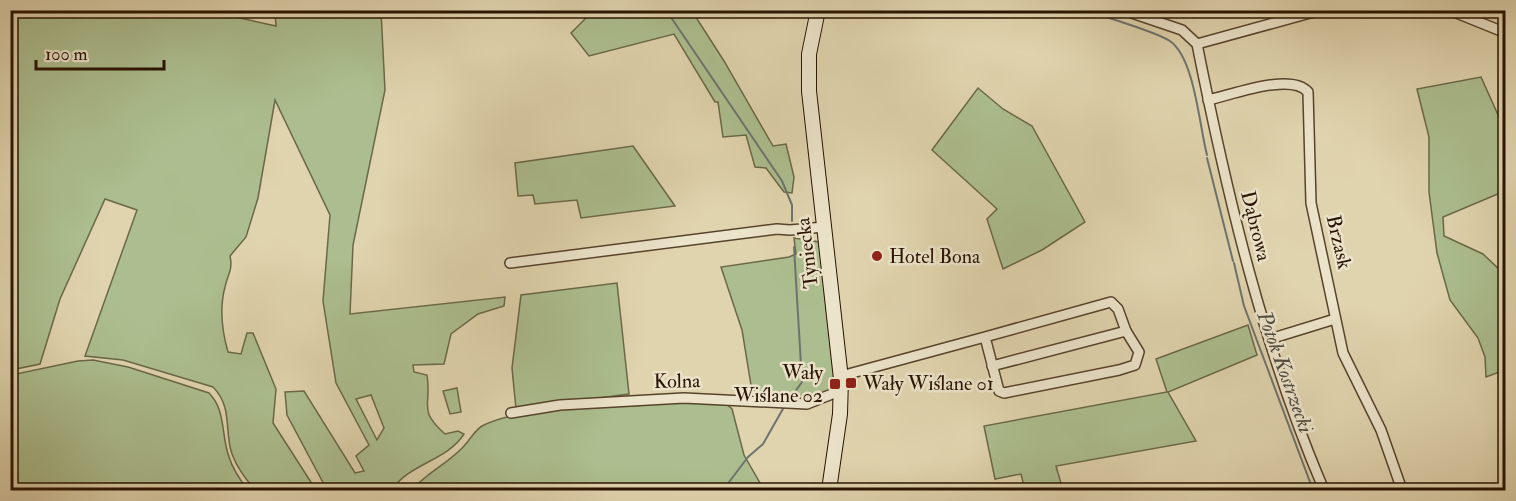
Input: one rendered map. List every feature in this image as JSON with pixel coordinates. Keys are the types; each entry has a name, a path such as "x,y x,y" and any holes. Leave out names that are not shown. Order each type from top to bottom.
{"street":[{"name":"Tyniecka","path":"818,10 812,35 808,74 841,383 829,490"},
{"path":"1123,10 1182,30 1197,44 1321,10"},
{"path":"1449,10 1506,33"},
{"name":"Dąbrowa","path":"1197,44 1235,218 1270,339 1324,490"},
{"name":"Brzask","path":"1208,100 1289,82 1303,86 1308,92 1311,203 1335,319 1346,361 1366,395 1381,429 1402,490"},
{"path":"510,263 777,229 824,227"},
{"name":"Kolna","path":"511,413 560,405 684,398 807,404 841,383 1105,302 1115,303 1126,331"},
{"path":"1270,339 1335,319"},
{"path":"985,337 995,381 999,391 1004,393 1119,370 1135,365 1139,352 1126,331 992,366"},
{"path":"1414,490 1429,490"}],"green space":[{"path":"594,10 692,11 773,146 786,144 794,177 792,193 784,192 766,168 755,167 746,135 723,137 718,102 715,102 674,34 589,56 571,33"},
{"path":"10,11 208,11 276,26 275,11 381,11 385,90 353,245 350,314 505,297 504,306 478,314 451,334 444,364 413,365 414,372 427,375 427,407 431,419 445,434 458,431 464,434 457,443 408,474 392,490 376,490 374,486 359,490 327,490 287,415 285,392 304,391 355,473 364,471 356,456 369,445 336,383 323,301 330,215 275,100 258,198 246,237 230,256 231,268 222,303 223,328 228,352 241,354 247,333 253,333 276,389 273,423 316,490 255,490 234,459 226,411 213,387 123,360 85,356 137,210 105,199 60,299 40,364 11,370","holes":["371,395 384,428 377,440 356,399"]},
{"path":"1481,77 1499,117 1505,106 1505,191 1443,217 1444,236 1483,254 1505,272 1505,370 1486,377 1485,357 1478,338 1450,300 1437,253 1429,192 1429,137 1417,89"},
{"path":"978,88 1003,109 1032,126 1085,222 1042,250 1003,269 987,219 997,209 932,150"},
{"path":"633,146 675,206 581,218 577,200 535,204 533,195 518,196 515,163"},
{"path":"794,238 819,242 835,371 830,391 800,401 757,395 751,385 742,330 721,267 789,257 796,254"},
{"path":"617,283 629,394 516,409 512,368 521,295"},
{"path":"1248,325 1257,355 1168,392 1196,441 1056,466 1063,490 1025,490 1021,474 995,479 984,426 1167,392 1156,359"},
{"path":"93,360 128,367 209,393 221,415 231,462 248,490 11,490 11,375"},
{"path":"457,388 461,412 450,414 443,391"},
{"path":"668,402 724,402 732,409 744,455 764,490 412,490 458,452 479,428 500,419 572,407"}],"waterway":[{"path":"666,10 782,181 792,205 792,221"},
{"name":"Potok Kostrzecki","path":"1086,10 1163,37 1178,50 1191,77 1207,155"},
{"name":"Potok Kostrzecki","path":"1207,158 1233,261"},
{"path":"790,399 802,382 794,247"},
{"name":"Potok Kostrzecki","path":"1234,263 1244,306 1313,490"},
{"path":"723,490 748,457 763,444 784,407"}],"place":[{"name":"Hotel Bona","path":"877,256"},
{"name":"Wały Wiślane 01","path":"851,383"},
{"name":"Wały Wiślane 02","path":"835,384"}]}
